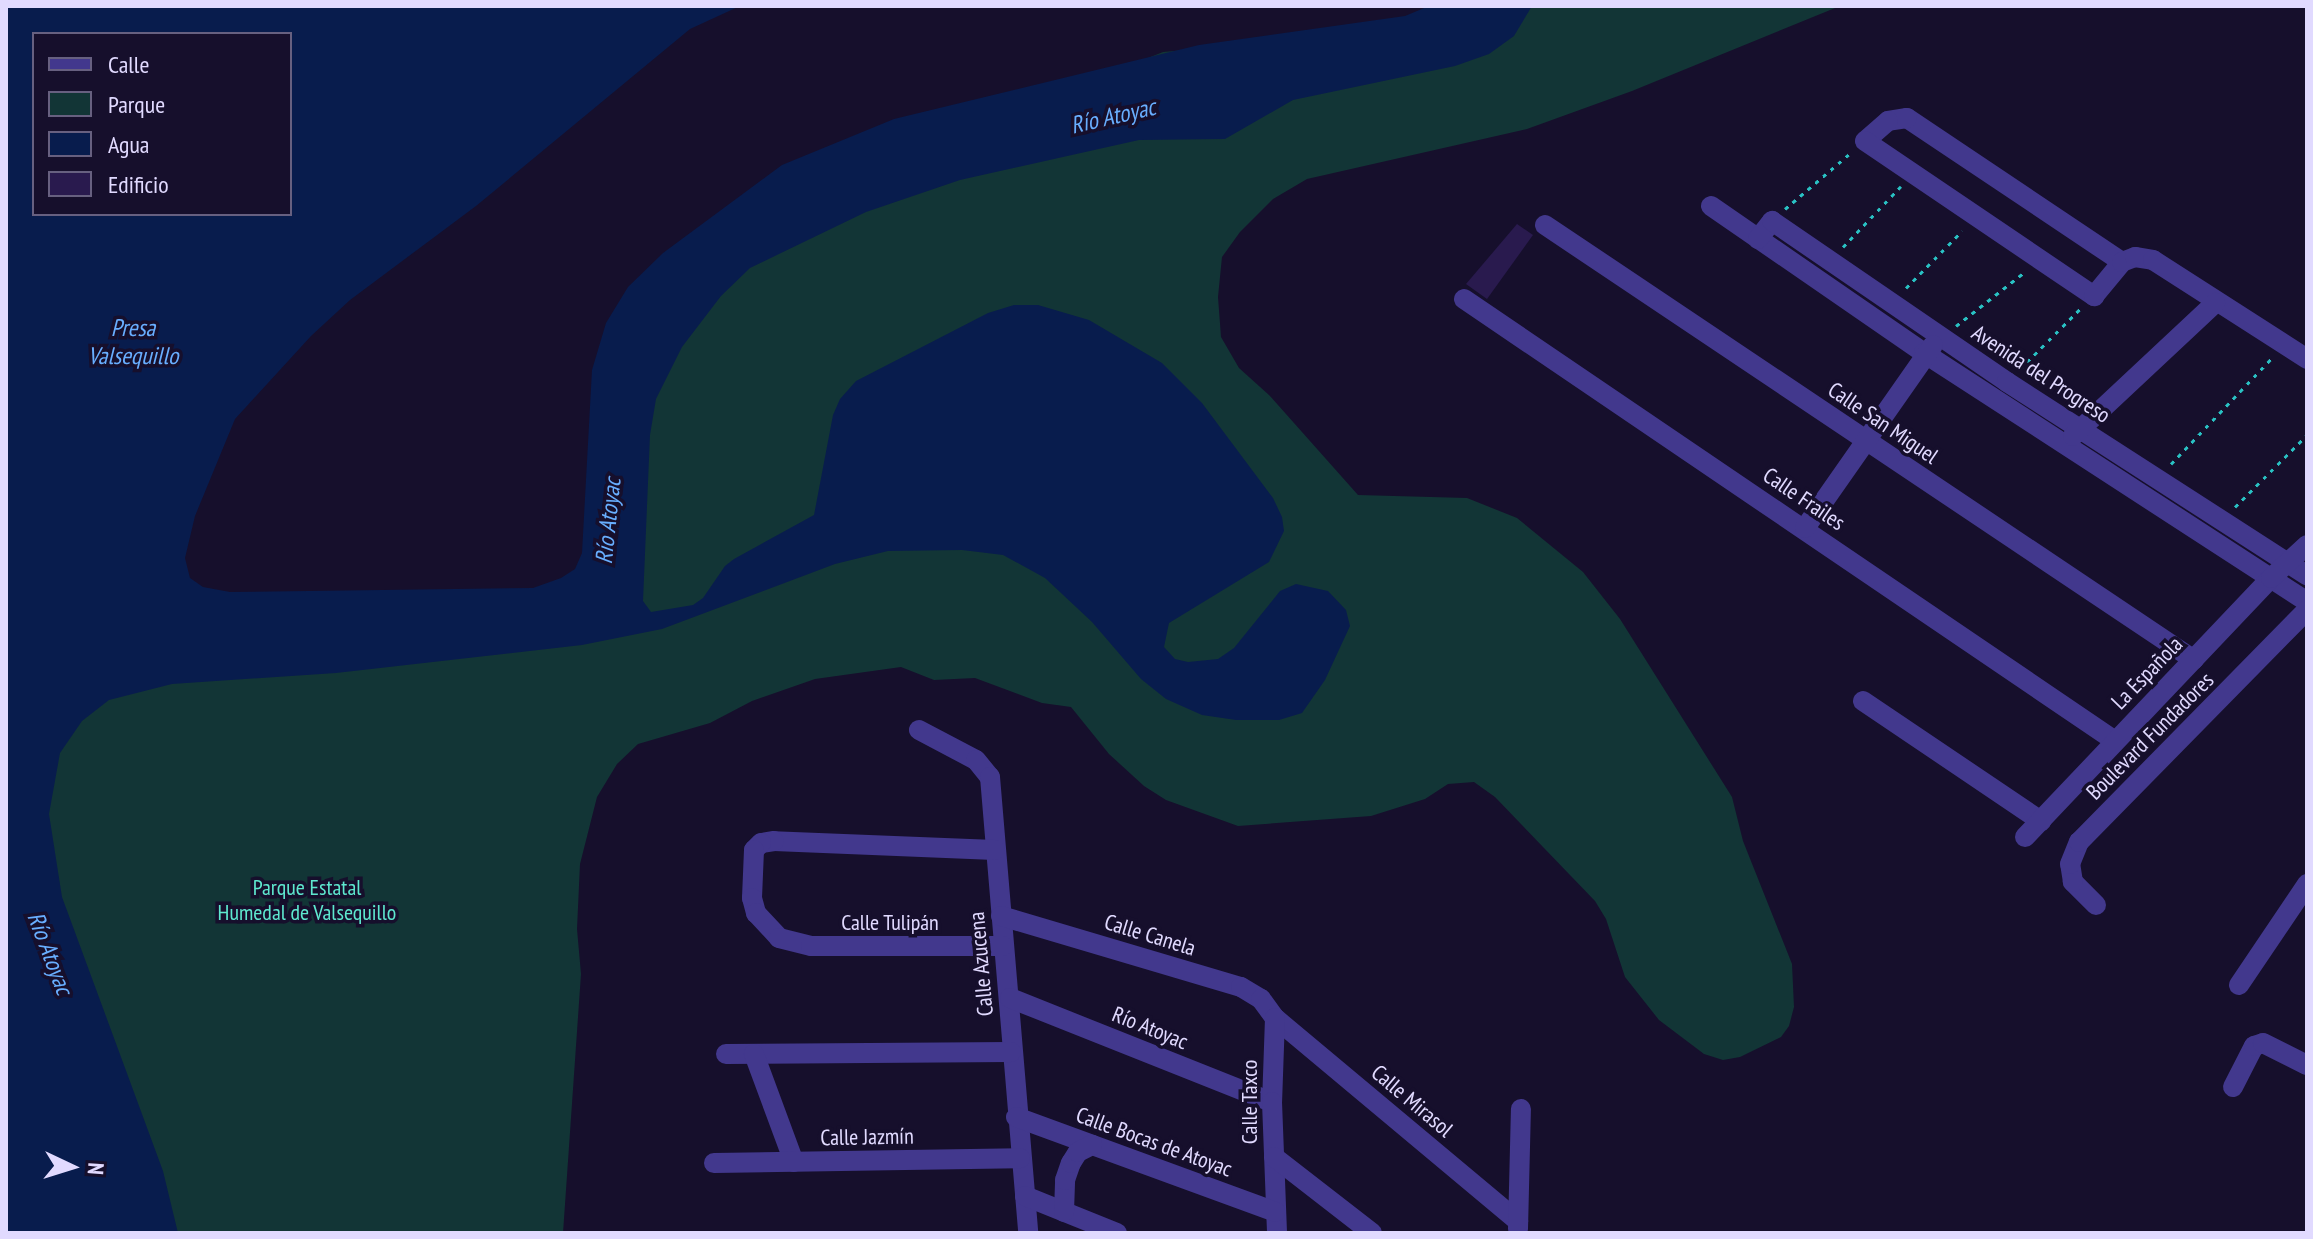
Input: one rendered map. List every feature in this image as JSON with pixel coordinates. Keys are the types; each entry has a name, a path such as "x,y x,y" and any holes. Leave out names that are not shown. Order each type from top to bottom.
{"street":[{"path":"2122,262 1907,118 1888,121 1865,141 2094,296 2122,262 2135,257 2153,260 2215,303 2307,359"},
{"name":"Avenida del Progreso","path":"1711,206 1924,353 2307,602"},
{"path":"1758,239 1772,221"},
{"name":"Avenida del Progreso","path":"1772,221 2007,382 2307,575"},
{"name":"Calle San Miguel","path":"1545,225 2194,660"},
{"name":"Calle Frailes","path":"1464,299 2115,741"},
{"path":"2064,444 2215,303"},
{"path":"1805,528 1867,442 1924,353 1941,337"},
{"name":"La Española","path":"2025,837 2271,578 2307,545"},
{"name":"Boulevard Fundadores","path":"2096,905 2073,882 2070,864 2079,842 2307,610"},
{"path":"1863,701 2041,821"},
{"name":"Calle Azucena","path":"919,730 985,768 990,777 1028,1233"},
{"name":"Calle Tulipán","path":"995,850 789,841 761,843 753,860 752,898 756,913 779,938 811,946 1003,946"},
{"path":"2239,985 2307,884"},
{"name":"Calle Canela","path":"1001,916 1241,987 1261,999 1275,1018"},
{"name":"Río Atoyac","path":"1010,998 1272,1102"},
{"name":"Calle Taxco","path":"1275,1018 1272,1102 1277,1233"},
{"name":"Calle Mirasol","path":"1275,1018 1518,1227"},
{"path":"2233,1087 2254,1046 2263,1043 2307,1065"},
{"path":"726,1054 1011,1052"},
{"path":"754,1054 794,1162"},
{"path":"1518,1227 1521,1109"},
{"name":"Calle Bocas de Atoyac","path":"1016,1117 1275,1212"},
{"path":"1064,1212 1065,1180 1071,1163 1078,1152 1092,1145"},
{"path":"1274,1157 1372,1233"},
{"name":"Calle Jazmín","path":"714,1163 1020,1158"},
{"path":"1025,1196 1117,1233"}],"path":[{"path":"1772,221 1865,141"},
{"path":"1831,260 1912,175"},
{"path":"1892,302 1976,217"},
{"path":"1941,337 2041,259"},
{"path":"2007,382 2094,296"},
{"path":"2156,479 2284,346"},
{"path":"2220,521 2307,435"}],"green space":[{"name":"Parque Estatal Humedal de Valsequillo","path":"1460,6 1840,6 1632,91 1527,129 1307,179 1273,199 1240,232 1222,257 1218,297 1221,337 1239,368 1269,395 1358,495 1467,498 1517,518 1583,572 1620,619 1732,797 1743,841 1792,964 1794,1007 1789,1026 1781,1037 1740,1057 1723,1060 1704,1054 1659,1020 1625,977 1606,919 1595,901 1495,797 1474,782 1448,784 1425,799 1371,816 1238,826 1166,800 1144,786 1109,754 1071,707 1042,703 975,678 934,680 901,667 815,679 752,701 710,723 638,744 617,764 597,797 580,864 577,929 581,974 563,1233 132,1233 19,928 66,672 595,581 643,288 941,140 1163,52 1446,26"}],"water":[{"name":"Presa Valsequillo","path":"6,6 740,6 690,29 476,206 350,300 311,336 235,419 195,516 185,558 190,578 203,587 230,592 533,588 561,578 575,569 582,553 592,370 606,323 628,287 663,253 782,165 894,119 1199,45 1405,16 1429,6 1532,6 1514,36 1489,54 1455,66 1293,100 1225,139 1139,140 960,180 866,212 750,268 721,296 682,347 656,399 650,435 643,601 651,612 693,605 703,598 725,566 734,559 814,515 833,415 840,399 856,381 988,313 1014,305 1038,305 1089,320 1162,363 1202,403 1273,498 1282,517 1284,531 1269,562 1169,623 1164,647 1175,659 1188,662 1218,659 1234,648 1280,591 1296,584 1328,591 1346,610 1350,626 1325,680 1302,713 1279,720 1236,720 1202,715 1166,699 1141,679 1092,622 1045,578 1003,555 962,550 888,551 835,564 662,629 582,645 336,673 172,684 109,700 82,721 60,753 49,814 62,897 163,1171 178,1233 6,1233"}],"building":[{"path":"1517,224 1533,235 1487,299 1466,284"}]}
